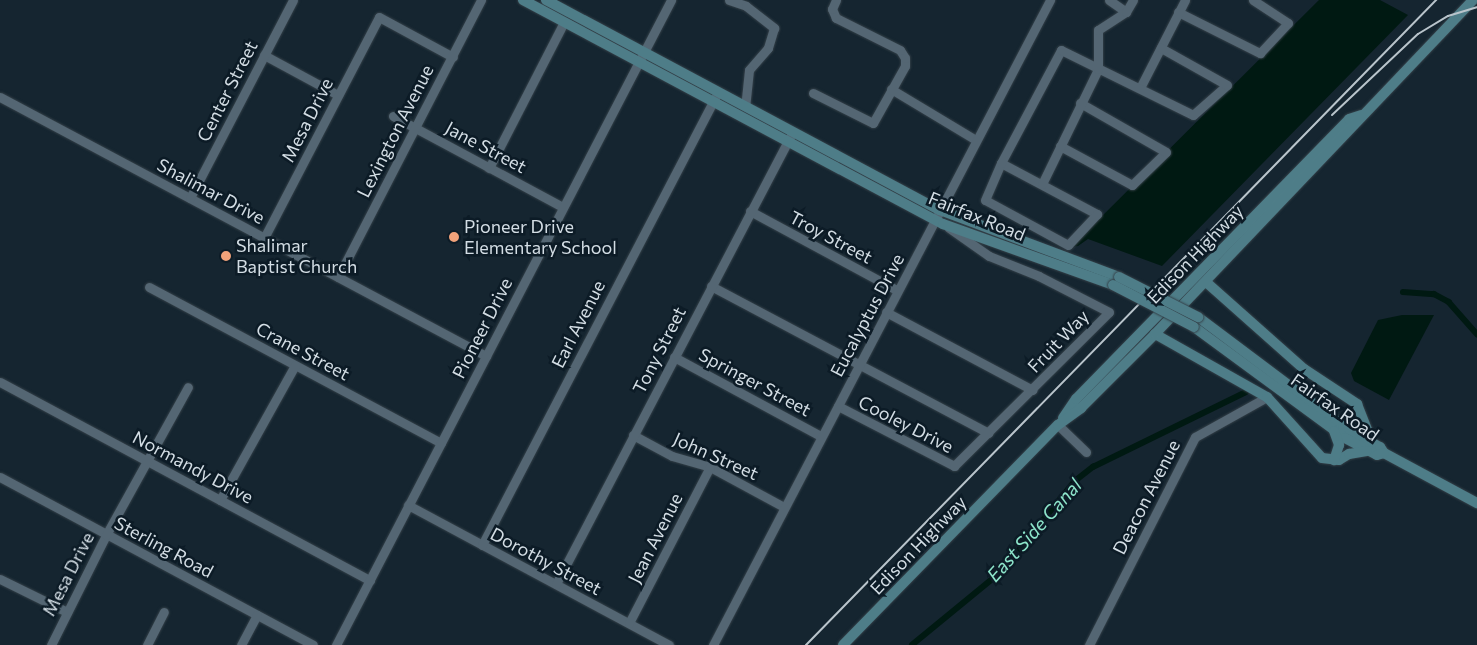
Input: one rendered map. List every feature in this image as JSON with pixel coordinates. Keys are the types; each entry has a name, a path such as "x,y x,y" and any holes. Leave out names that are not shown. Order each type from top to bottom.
{"main road":[{"name":"Fairfax Road","path":"523,0 564,22 718,92 940,217"},
{"name":"Fairfax Road","path":"546,0 712,103 940,217 1116,281 1196,322 1346,428 1377,455 1384,453 1477,504"},
{"name":"Edison Highway","path":"843,645 1058,425 1081,408 1206,282 1356,124 1361,115 1473,0"},
{"name":"Edison Highway","path":"1058,425 1076,399 1342,126 1349,119 1361,115"},
{"path":"1155,334 1267,397 1318,454 1334,460 1370,447 1357,404 1304,369 1206,282"},
{"name":"Fairfax Road","path":"1196,322 1333,429 1370,447"},
{"path":"1346,428 1362,416"},
{"path":"1333,429 1339,444 1334,460"}],"street":[{"name":"Center Street","path":"190,198 293,0"},
{"name":"Lexington Avenue","path":"338,277 481,0"},
{"name":"Pioneer Drive","path":"336,645 671,0"},
{"path":"729,0 746,6 774,28 768,48 749,70 744,106"},
{"path":"813,93 872,123 905,66 905,58 900,50 844,24 832,9 836,0"},
{"name":"Eucalyptus Drive","path":"713,645 897,290 940,217 976,140 1050,0"},
{"path":"1109,0 1126,12"},
{"path":"1042,184 1098,69 1098,30 1126,12 1133,0"},
{"path":"1140,88 1185,0"},
{"path":"1178,12 1260,53 1288,23 1270,4 1252,0"},
{"name":"Mesa Drive","path":"264,238 379,17 453,57"},
{"path":"490,168 564,22"},
{"path":"1001,163 1097,214 1068,245 985,200 1001,163 1061,50 1193,115 1227,85 1161,48"},
{"path":"264,55 338,95"},
{"path":"891,89 976,140"},
{"name":"Earl Avenue","path":"482,545 718,92"},
{"name":"Shalimar Drive","path":"0,97 486,356"},
{"path":"1060,146 1132,185 1166,152 1080,103"},
{"name":"Jane Street","path":"393,116 563,207"},
{"name":"Tony Street","path":"556,584 792,132"},
{"name":"Troy Street","path":"750,212 897,290"},
{"name":"Fruit Way","path":"940,217 989,256 1039,276 1109,312 960,462"},
{"path":"711,286 989,433"},
{"name":"Crane Street","path":"149,287 441,443"},
{"path":"886,312 1033,390"},
{"name":"Springer Street","path":"674,357 822,436"},
{"path":"220,500 295,365"},
{"name":"Normandy Drive","path":"0,382 370,580"},
{"name":"Mesa Drive","path":"51,645 106,535 188,387"},
{"name":"Deacon Avenue","path":"1089,645 1195,437 1267,397"},
{"name":"Cooley Drive","path":"838,406 948,465 960,462"},
{"path":"1058,425 1086,452"},
{"name":"John Street","path":"633,435 672,456 710,468 784,507"},
{"name":"Jean Avenue","path":"629,623 710,468"},
{"name":"Sterling Road","path":"0,477 313,645"},
{"name":"Dorothy Street","path":"408,505 669,645"},
{"path":"0,579 67,612"},
{"path":"147,645 164,612"},
{"path":"241,645 257,615"}],"shaded area":[{"path":"1319,0 1380,0 1408,15 1162,266 1088,239 1078,246 1071,247"},
{"path":"1402,315 1434,315 1389,400 1354,381 1351,373 1378,320"}],"waterway":[{"name":"East Side Canal","path":"1403,292 1434,294 1449,302 1477,334"},
{"name":"East Side Canal","path":"912,645 1001,572 1075,481 1093,467 1246,392"}],"railway":[{"path":"806,645 1436,0"},
{"path":"1332,115 1418,34 1448,16 1477,7"}],"place":[{"name":"Pioneer Drive Elementary School","path":"454,237"},
{"name":"Shalimar Baptist Church","path":"226,256"}]}
